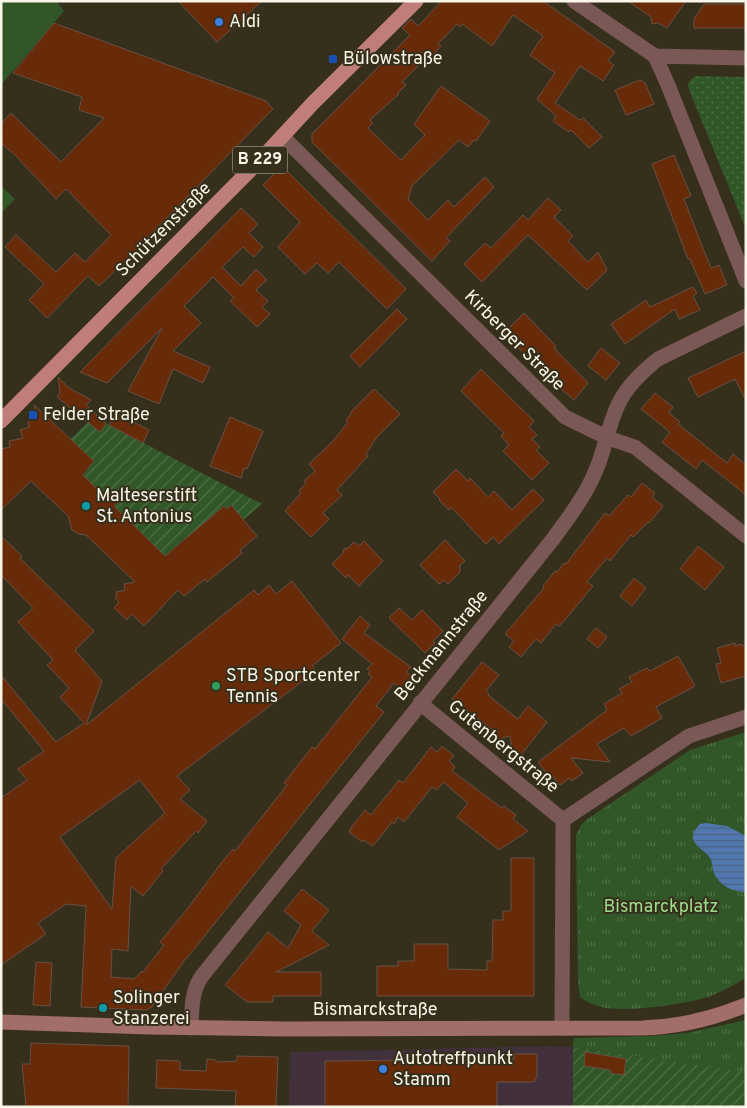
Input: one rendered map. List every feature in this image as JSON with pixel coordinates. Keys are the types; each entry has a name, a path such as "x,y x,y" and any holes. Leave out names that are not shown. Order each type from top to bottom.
{"main road":[{"name":"Schützenstraße","path":"1,421 264,156 313,103 416,1"},
{"name":"Bismarckstraße","path":"1,1022 284,1029 642,1028 675,1026 707,1019 746,1005"}],"street":[{"path":"574,1 656,56 746,58"},
{"path":"656,56 746,281"},
{"name":"Kirberger Straße","path":"282,136 565,417 608,438 634,447 746,536"},
{"name":"Beckmannstraße","path":"191,1028 194,996 198,981 553,539 580,502 596,470 619,402 658,358 746,316"},
{"name":"Gutenbergstraße","path":"420,703 563,820"},
{"path":"562,1028 563,820 689,736 746,718"}],"shaded area":[{"path":"573,1047 573,1107 289,1107 290,1052"}],"green space":[{"path":"1,1 56,1 64,11 1,85"},
{"path":"695,76 746,77 746,229 689,90 688,83"},
{"path":"1,186 15,199 1,213"},
{"path":"96,414 109,425 262,504 243,520 231,506 227,509 224,506 217,512 219,515 205,526 203,524 196,530 198,533 187,542 184,539 177,545 179,549 167,559 114,506 117,503 108,494 105,497 83,475 88,470 70,439"},
{"name":"Bismarckplatz","path":"746,732 746,978 711,996 672,1005 612,1009 598,1006 580,997 578,984 576,835 581,825 690,750"},
{"path":"746,1020 746,1107 640,1057 573,1047 574,1038 687,1033"},
{"path":"573,1047 746,1072 746,1107 573,1107"}],"water":[{"path":"700,824 727,826 746,836 746,892 735,891 721,883 715,875 710,858 693,840 695,830"}],"building":[{"name":"Aldi","path":"178,1 262,1 217,42"},
{"path":"442,1 543,1 615,52 608,61 614,65 603,81 580,66 555,103 580,120 583,118 602,137 589,148 571,130 569,132 553,121 556,116 537,99 555,73 530,55 543,36 513,15 492,46 462,24 460,27 457,24 438,44 441,46 432,56 430,54 402,82 406,85 399,94 370,120 373,123 368,128 401,160 425,135 414,124 441,86 490,121 476,141 474,140 468,147 459,140 412,186 408,199 428,220 448,200 454,207 485,177 494,187 446,238 450,241 432,261 312,142 312,134 410,35 402,28 411,19 418,26"},
{"path":"628,1 686,1 667,28 658,23 652,24 651,17"},
{"path":"704,4 746,4 746,28 694,28 694,19"},
{"path":"54,23 266,101 273,109 144,241 147,245 126,268 122,264 99,286 88,276 47,318 29,300 44,284 5,247 16,235 56,272 75,253 85,262 111,235 66,189 56,199 15,155 1,143 1,124 11,113 61,162 104,118 79,110 82,97 13,73"},
{"path":"640,80 645,83 654,104 626,115 615,90"},
{"path":"674,155 691,196 684,199 711,268 719,265 727,285 705,294 690,259 688,259 652,164"},
{"path":"282,166 406,289 387,309 339,262 328,273 317,263 305,274 278,247 300,222 263,185"},
{"path":"548,198 561,210 554,217 573,236 568,241 588,262 598,252 607,270 587,290 528,235 482,282 464,264 485,243 491,248 523,215 528,220"},
{"path":"241,208 258,224 249,233 263,247 254,257 243,247 222,267 241,286 256,269 267,280 256,290 268,301 262,307 270,314 257,327 230,301 234,298 213,277 184,306 201,323 173,351 210,367 203,383 173,369 159,404 128,391 162,328 107,383 80,372"},
{"path":"693,287 697,293 693,296 700,310 679,319 675,309 625,344 611,324 646,300 650,307"},
{"path":"397,309 407,319 360,367 350,356"},
{"path":"524,313 588,383 574,400 548,378 504,333"},
{"path":"601,348 620,363 606,380 588,366"},
{"path":"746,351 746,401 735,379 698,397 688,378"},
{"path":"481,369 534,421 529,427 537,435 532,439 540,447 536,450 549,463 532,480 503,451 509,445 501,436 504,433 461,391"},
{"path":"58,377 69,388 91,400 86,405 106,424 100,432 57,397 60,393"},
{"path":"374,389 400,414 377,437 366,454 368,456 337,490 342,495 323,513 329,519 311,537 285,511 301,493 299,491 306,483 304,481 315,471 309,464 334,440 348,422 346,420 350,413"},
{"path":"655,393 673,407 669,413 680,422 678,424 727,463 733,454 746,465 746,495 702,460 696,469 662,442 670,432 641,409"},
{"name":"Malteserstift St. Antonius","path":"34,405 94,461 83,475 105,497 108,494 118,503 114,506 165,556 224,506 227,509 231,505 257,536 240,550 242,553 207,582 205,579 184,596 178,590 144,626 132,614 127,620 114,608 119,602 115,598 117,596 116,592 125,590 124,584 135,582 86,535 78,534 72,530 68,516 31,481 1,510 1,449 10,447 9,441 23,438 20,430 29,427 28,421 37,419"},
{"path":"116,413 149,430 143,443 109,425"},
{"path":"230,417 263,431 247,469 244,468 241,478 210,466"},
{"path":"456,469 468,481 470,478 488,497 494,491 512,510 533,489 544,500 499,544 493,537 486,544 451,507 449,510 433,492"},
{"path":"642,483 655,493 652,497 663,506 649,523 633,537 631,535 610,561 607,558 587,582 593,586 565,620 559,626 556,624 541,643 536,639 521,657 509,647 514,641 505,634 544,588 543,586 555,571 557,572 564,563 566,564 605,513 609,516 628,495 631,497"},
{"path":"1,536 22,556 20,558 94,631 75,650 102,681 86,725 254,590 258,595 269,585 276,594 292,581 341,643 312,666 316,671 177,776 190,790 180,799 207,821 198,833 196,831 161,869 163,871 143,896 131,886 128,951 112,949 111,977 134,979 143,972 164,945 160,942 222,862 233,849 235,851 287,785 284,783 312,747 315,749 372,677 368,674 370,671 367,669 372,664 342,639 360,616 370,625 364,633 411,667 406,672 412,676 402,689 394,683 376,706 384,712 186,958 152,1007 146,1010 81,1007 86,906 66,904 38,923 46,934 1,965 1,798 27,780 18,769 44,751 1,699 1,675 56,742 84,723 60,697 69,688 47,665 53,660 18,622 33,608 1,575","holes":["140,780 165,813 116,858 112,909 60,837"]},
{"path":"445,540 465,561 460,565 460,572 448,584 444,580 439,584 420,565"},
{"path":"364,541 383,561 359,586 348,575 346,578 332,564 343,553 344,549 354,542 359,546"},
{"path":"698,546 724,567 705,590 680,569"},
{"path":"634,578 646,588 632,606 620,596"},
{"path":"399,608 412,620 422,610 443,631 425,653 389,618"},
{"path":"596,628 607,637 598,648 587,639"},
{"path":"735,643 735,646 742,644 746,646 746,676 721,683 716,664 721,663 717,648"},
{"path":"678,656 695,686 656,707 662,718 631,736 624,728 597,744 610,762 571,758 583,773 572,781 570,778 560,785 552,775 549,777 538,762 607,710 604,704 622,693 619,689 632,682 629,677 647,668 650,671"},
{"path":"482,662 499,675 486,691 488,695 518,719 528,706 547,722 520,756 512,750 510,736 496,740 493,730 452,699"},
{"path":"442,746 454,756 449,761 455,767 452,771 502,808 504,806 516,815 513,819 528,831 499,850 457,817 468,803 443,782 437,790 432,787 404,822 398,817 394,824 392,822 373,846 364,840 362,842 349,832 365,810 371,815 399,780 403,783 431,747 437,752"},
{"path":"511,858 534,858 534,996 377,996 377,966 398,966 398,961 414,961 414,944 448,944 448,969 487,970 487,961 492,961 493,920 503,920 503,911 511,911"},
{"path":"302,889 329,910 312,931 329,945 276,972 321,972 321,996 273,996 273,1002 247,1002 225,985 268,932 288,948 301,925 284,911"},
{"path":"36,962 52,963 50,1006 33,1005"},
{"path":"31,1043 129,1046 128,1107 26,1107 22,1064 30,1064"},
{"path":"585,1052 626,1059 624,1075 610,1073 611,1070 584,1066"},
{"path":"514,1054 537,1054 537,1076 534,1082 497,1082 497,1107 325,1107 325,1061 514,1059"},
{"path":"237,1056 278,1057 276,1107 235,1107 236,1091 156,1088 157,1060 180,1061 180,1070 206,1071 207,1059 218,1062 237,1061"}],"place":[{"name":"Aldi","path":"219,22"},
{"name":"Bülowstraße","path":"333,59"},
{"name":"Felder Straße","path":"33,415"},
{"name":"Malteserstift St. Antonius","path":"86,506"},
{"name":"STB Sportcenter Tennis","path":"216,686"},
{"name":"Solinger Stanzerei","path":"103,1008"},
{"name":"Autotreffpunkt Stamm","path":"383,1069"}]}
